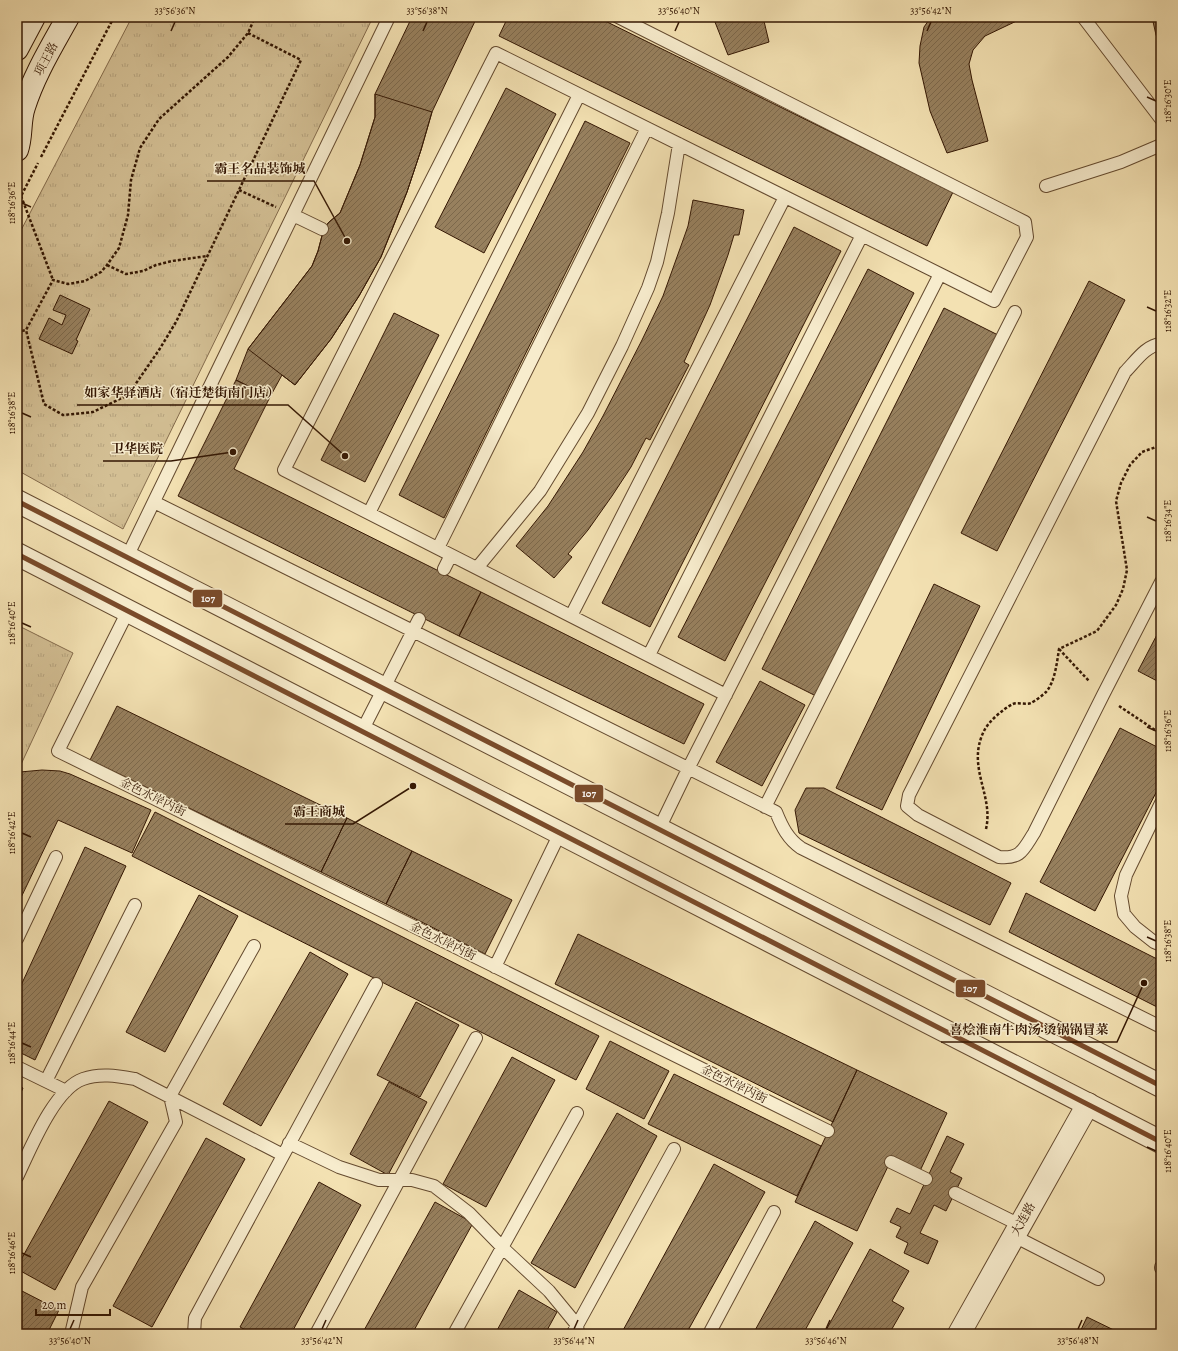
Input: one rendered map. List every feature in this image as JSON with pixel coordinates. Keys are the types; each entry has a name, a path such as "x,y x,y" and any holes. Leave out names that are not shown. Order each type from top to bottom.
{"street":[{"path":"17,49 34,17"},
{"name":"项王路","path":"17,150 23,108 30,89 68,17"},
{"path":"17,501 1161,1086"},
{"path":"17,554 1161,1142"},
{"name":"大连路","path":"959,1334 1088,1104"}],"lane":[{"path":"127,557 389,17"},
{"path":"618,17 1025,222 1027,237 994,301 496,53 386,260 284,470 726,695"},
{"path":"1083,17 1161,120"},
{"path":"369,513 580,95"},
{"path":"438,548 647,128"},
{"path":"477,568 540,491 588,413 622,346 648,288 657,262 668,213 679,144"},
{"path":"1046,186 1121,162 1161,145"},
{"path":"571,616 785,197"},
{"path":"293,215 322,229"},
{"path":"649,655 862,235"},
{"path":"659,829 688,769 940,274"},
{"path":"765,807 1015,312"},
{"path":"1161,344 1156,344 1141,354 1125,372 909,795 907,806 918,815 999,857 1011,858 1022,852 1030,840 1161,582"},
{"path":"154,502 776,812 783,829 792,842 801,848 1161,1027"},
{"path":"444,569 451,555"},
{"name":"金色水岸内街","path":"128,611 58,751 828,1131"},
{"path":"362,731 419,619"},
{"path":"1161,803 1126,875 1121,896 1124,914 1135,927 1154,942 1161,945"},
{"path":"495,967 560,833"},
{"path":"17,939 56,857"},
{"path":"46,1081 135,905"},
{"path":"71,1334 82,1287 176,1122 170,1096 254,946"},
{"path":"194,1334 195,1318 376,984"},
{"path":"316,1334 476,1038"},
{"path":"17,1067 66,1091"},
{"path":"17,1177 46,1117 66,1091 82,1079 110,1075 135,1079 283,1155"},
{"path":"454,1334 577,1113"},
{"path":"289,1143 339,1167 380,1180 412,1180 434,1186 469,1213 548,1291 576,1331 674,1149"},
{"path":"891,1162 926,1179"},
{"path":"955,1193 1098,1279"},
{"path":"709,1334 774,1212"}],"path":[{"path":"17,204 114,17"},
{"path":"53,280 68,284 85,281 101,272 107,265 119,248 128,215 131,180 140,148 159,119 228,56 248,33 255,17"},
{"path":"21,196 53,280 26,330 44,404 63,415 93,412 128,395 176,322 301,60 248,33"},
{"path":"239,190 293,215"},
{"path":"107,265 126,274 143,271 156,265 172,261 208,255"},
{"path":"17,332 26,330"},
{"path":"980,848 989,815 978,768 978,750 984,730 1000,713 1014,704 1031,703 1046,692 1055,675 1059,649 1097,631 1116,605 1123,589 1127,570 1116,501 1121,483 1130,465 1142,452 1156,447 1161,447"}],"green space":[{"path":"132,17 373,17 123,529 17,470 17,238"},
{"path":"17,625 73,653 17,773"}],"building":[{"path":"412,17 477,17 432,112 407,192 381,257 359,296 331,339 295,385 282,375 270,397 236,380 248,349 312,266 318,251 324,228 340,213 360,165 375,117 375,94"},
{"path":"508,17 597,17 953,192 927,246 499,36"},
{"path":"713,17 763,17 769,42 728,55"},
{"path":"931,17 1025,17 985,36 973,50 969,64 988,141 947,153 930,111 919,63 920,46 924,27"},
{"path":"1152,17 1161,17 1161,45 1156,35"},
{"path":"506,88 556,114 484,253 435,227"},
{"path":"375,94 432,112 407,192 381,257 359,296 331,339 295,385 248,349 312,266 318,251 324,228 340,213 360,165 375,117"},
{"path":"585,121 630,143 444,518 399,495"},
{"path":"693,200 744,210 739,235 734,235 710,305 684,362 689,365 650,440 646,438 631,467 612,496 588,530 568,554 572,557 554,578 516,546 548,506 583,452 642,340 663,296 688,226"},
{"path":"794,227 841,251 650,627 602,603"},
{"path":"868,269 914,293 725,661 678,637"},
{"path":"1089,281 1125,300 997,551 961,533"},
{"path":"60,295 90,309 76,340 78,341 72,354 39,339 49,318 62,325 66,315 53,310"},
{"path":"944,308 998,335 816,696 762,669"},
{"path":"394,313 439,335 365,482 321,460"},
{"path":"236,380 270,397 234,469 481,592 459,636 178,496"},
{"path":"934,584 980,606 882,810 836,788"},
{"path":"481,592 704,704 684,744 459,636"},
{"path":"1161,627 1161,683 1138,671"},
{"path":"760,681 805,705 762,786 716,762"},
{"path":"117,706 347,818 321,872 90,760"},
{"path":"1120,728 1161,749 1161,783 1095,911 1040,882"},
{"path":"42,770 60,771 70,774 151,810 132,853 58,820 17,906 17,776 20,772"},
{"path":"806,788 824,788 1011,883 990,925 799,833 795,810"},
{"path":"155,812 599,1036 576,1080 132,856"},
{"path":"347,818 412,851 386,904 321,872"},
{"path":"85,847 126,866 35,1060 17,1051 17,994"},
{"path":"412,851 512,900 485,954 386,904"},
{"path":"1026,893 1161,961 1161,1009 1009,932"},
{"path":"199,895 238,916 165,1052 126,1032"},
{"path":"578,934 857,1070 833,1122 555,984"},
{"path":"310,952 348,974 261,1126 223,1104"},
{"path":"416,1002 459,1025 420,1097 377,1075"},
{"path":"610,1041 669,1071 644,1119 586,1089"},
{"path":"512,1057 555,1080 486,1207 443,1184"},
{"path":"857,1070 947,1113 920,1171 892,1158 857,1231 795,1202"},
{"path":"674,1074 821,1146 797,1196 648,1124"},
{"path":"389,1082 427,1102 388,1175 350,1154"},
{"path":"17,1085 23,1088 17,1102"},
{"path":"109,1101 148,1122 55,1290 17,1269 17,1267"},
{"path":"617,1113 657,1136 575,1288 531,1263"},
{"path":"947,1136 964,1144 950,1172 962,1178 946,1211 934,1205 920,1233 938,1241 928,1264 904,1253 908,1243 896,1237 901,1227 890,1222 897,1208 910,1214"},
{"path":"206,1138 245,1159 152,1327 113,1306"},
{"path":"714,1164 765,1192 686,1334 621,1334"},
{"path":"319,1182 361,1205 291,1334 253,1334 240,1327"},
{"path":"435,1202 473,1223 412,1334 362,1334"},
{"path":"815,1221 853,1243 803,1334 753,1334"},
{"path":"870,1249 909,1271 892,1301 904,1308 889,1334 824,1334"},
{"path":"20,1290 59,1310 47,1334 17,1334 17,1295"},
{"path":"519,1290 557,1312 545,1334 495,1334"},
{"path":"1087,1317 1122,1334 1079,1334"}],"transit line":[{"name":"107","path":"17,501 1161,1086"},
{"name":"107","path":"17,554 1161,1142"}],"place":[{"name":"霸王名品装饰城","path":"347,241"},
{"name":"卫华医院","path":"233,452"},
{"name":"如家华驿酒店（宿迁楚街南门店）","path":"345,456"},
{"name":"霸王商城","path":"413,786"},
{"name":"喜烩淮南牛肉汤·烫锅锅冒菜","path":"1144,983"}]}
